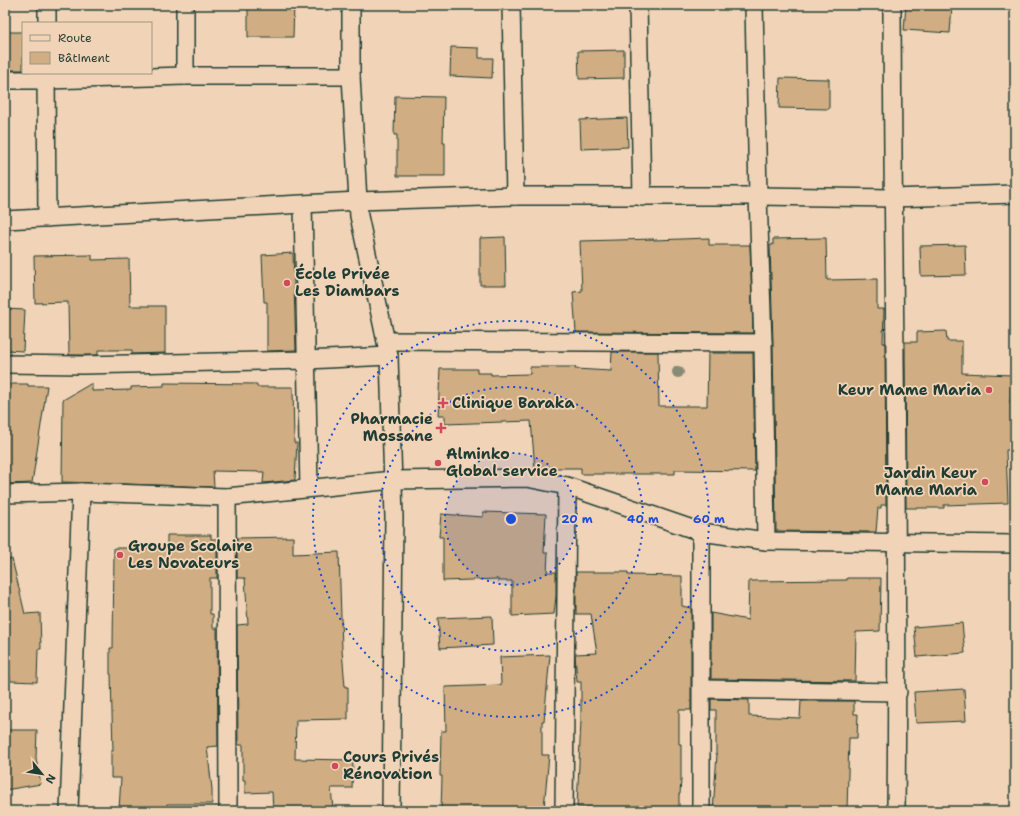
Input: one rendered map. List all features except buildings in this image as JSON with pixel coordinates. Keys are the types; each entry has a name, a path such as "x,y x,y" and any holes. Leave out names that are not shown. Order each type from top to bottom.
{"street":[{"path":"47,5 47,22"},
{"path":"185,5 185,76"},
{"path":"351,5 351,76 358,201 387,349 393,480 391,811"},
{"path":"511,5 515,196"},
{"path":"638,5 642,197"},
{"path":"754,5 763,343 766,541"},
{"path":"892,5 892,198 898,542 896,811"},
{"path":"5,80 46,77 351,76"},
{"path":"46,77 47,218"},
{"path":"5,220 358,201 515,196 758,196 892,198 1015,194"},
{"path":"303,205 310,488"},
{"path":"5,364 83,365 307,360 387,349 763,343"},
{"path":"5,494 81,492 227,497 393,480 527,478 567,486 701,532 766,541 1015,544"},
{"path":"564,811 567,486"},
{"path":"70,811 81,492"},
{"path":"227,497 228,811"},
{"path":"701,532 701,811"},
{"path":"702,689 898,692"}],"place":[{"name":"École Privée Les Diambars","path":"287,283"},
{"name":"Keur Mame Maria","path":"989,390"},
{"name":"Clinique Baraka","path":"443,403"},
{"name":"Pharmacie Mossane","path":"441,428"},
{"name":"Alminko Global service","path":"438,463"},
{"name":"Jardin Keur Mame Maria","path":"985,482"},
{"name":"Groupe Scolaire Les Novateurs","path":"120,555"},
{"name":"Cours Privés Rénovation","path":"335,766"}]}
